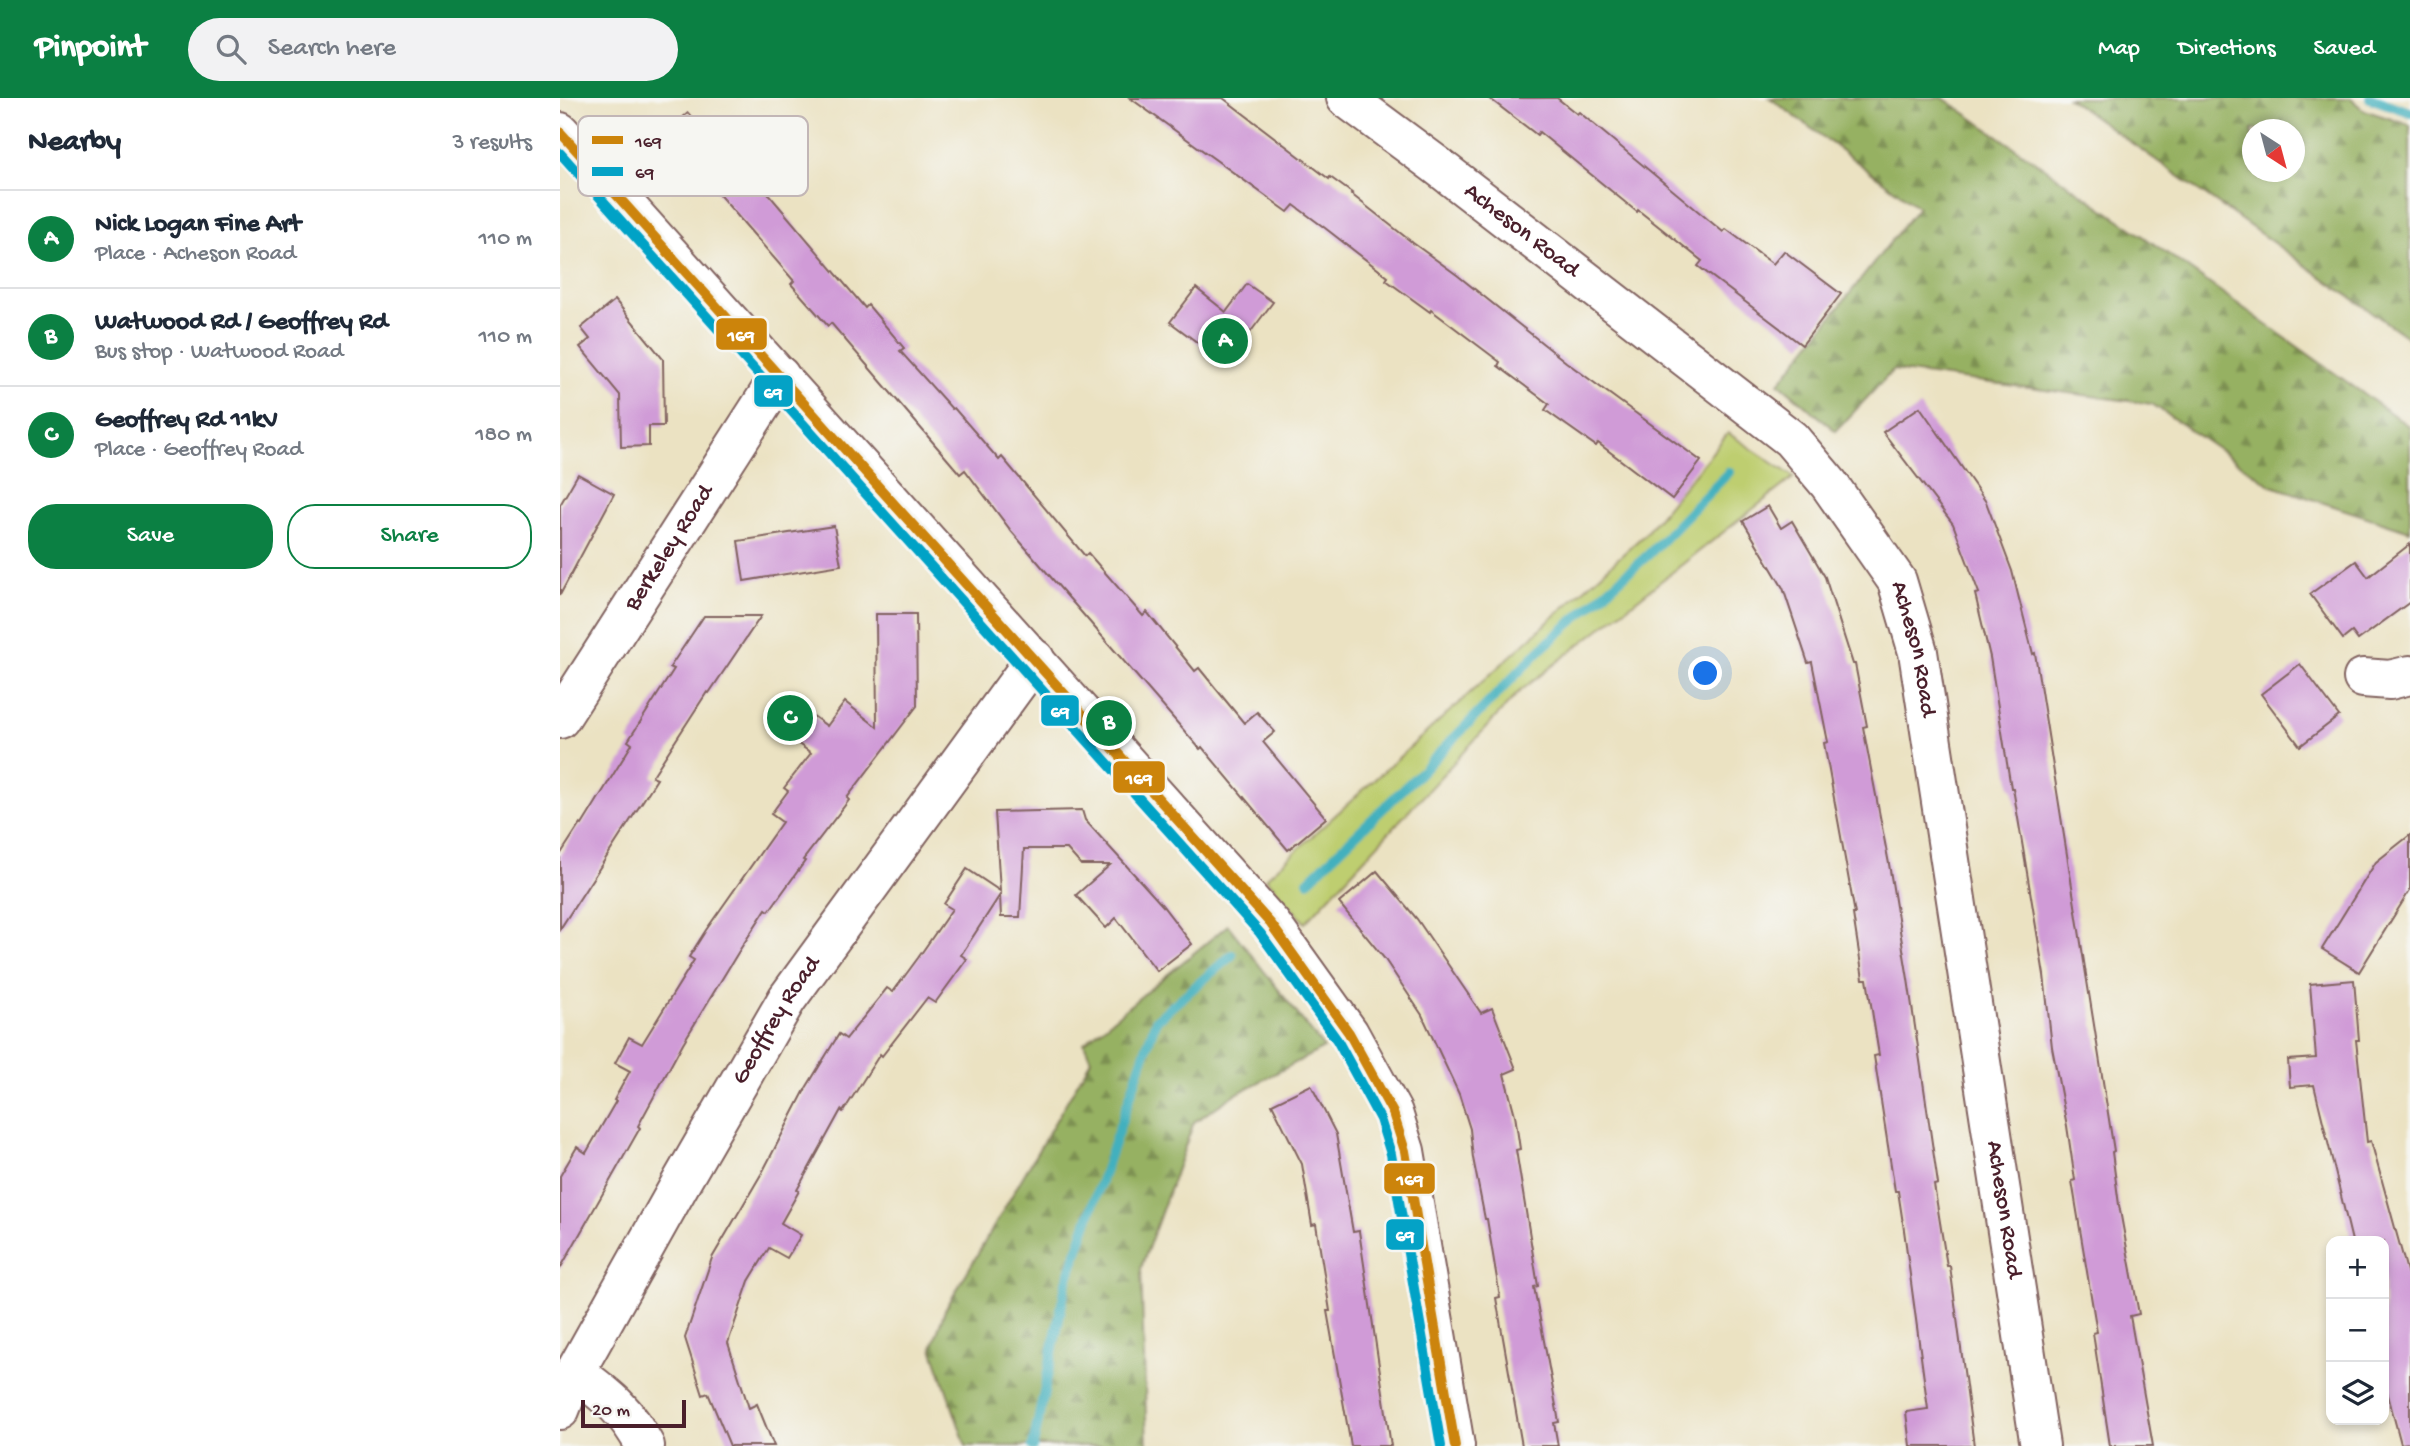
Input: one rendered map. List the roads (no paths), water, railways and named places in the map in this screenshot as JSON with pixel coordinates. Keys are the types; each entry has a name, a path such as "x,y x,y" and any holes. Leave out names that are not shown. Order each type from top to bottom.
{"street":[{"name":"Acheson Road","path":"1346,98 1791,439 1829,484 1897,581 1918,652 2040,1446"},
{"path":"560,132 578,152"},
{"path":"618,196 1271,924 1349,1033 1393,1113 1405,1151 1455,1446"},
{"name":"Berkeley Road","path":"560,719 780,376"},
{"name":"Geoffrey Road","path":"560,1410 575,1372 682,1179 787,999 1035,659"},
{"path":"2363,678 2390,680 2410,676"},
{"path":"575,1372 615,1402 635,1426 645,1446"}],"waterway":[{"path":"2370,98 2410,112"},
{"path":"1308,881 1424,769 1542,648 1648,555 1729,472"},
{"path":"1033,1446 1066,1284 1156,1020 1232,955"}],"place":[{"name":"Nick Logan Fine Art","path":"1225,341"},
{"name":"Geoffrey Rd 11kV","path":"790,718"},
{"name":"Watwood Rd / Geoffrey Rd","path":"1109,723"}]}
